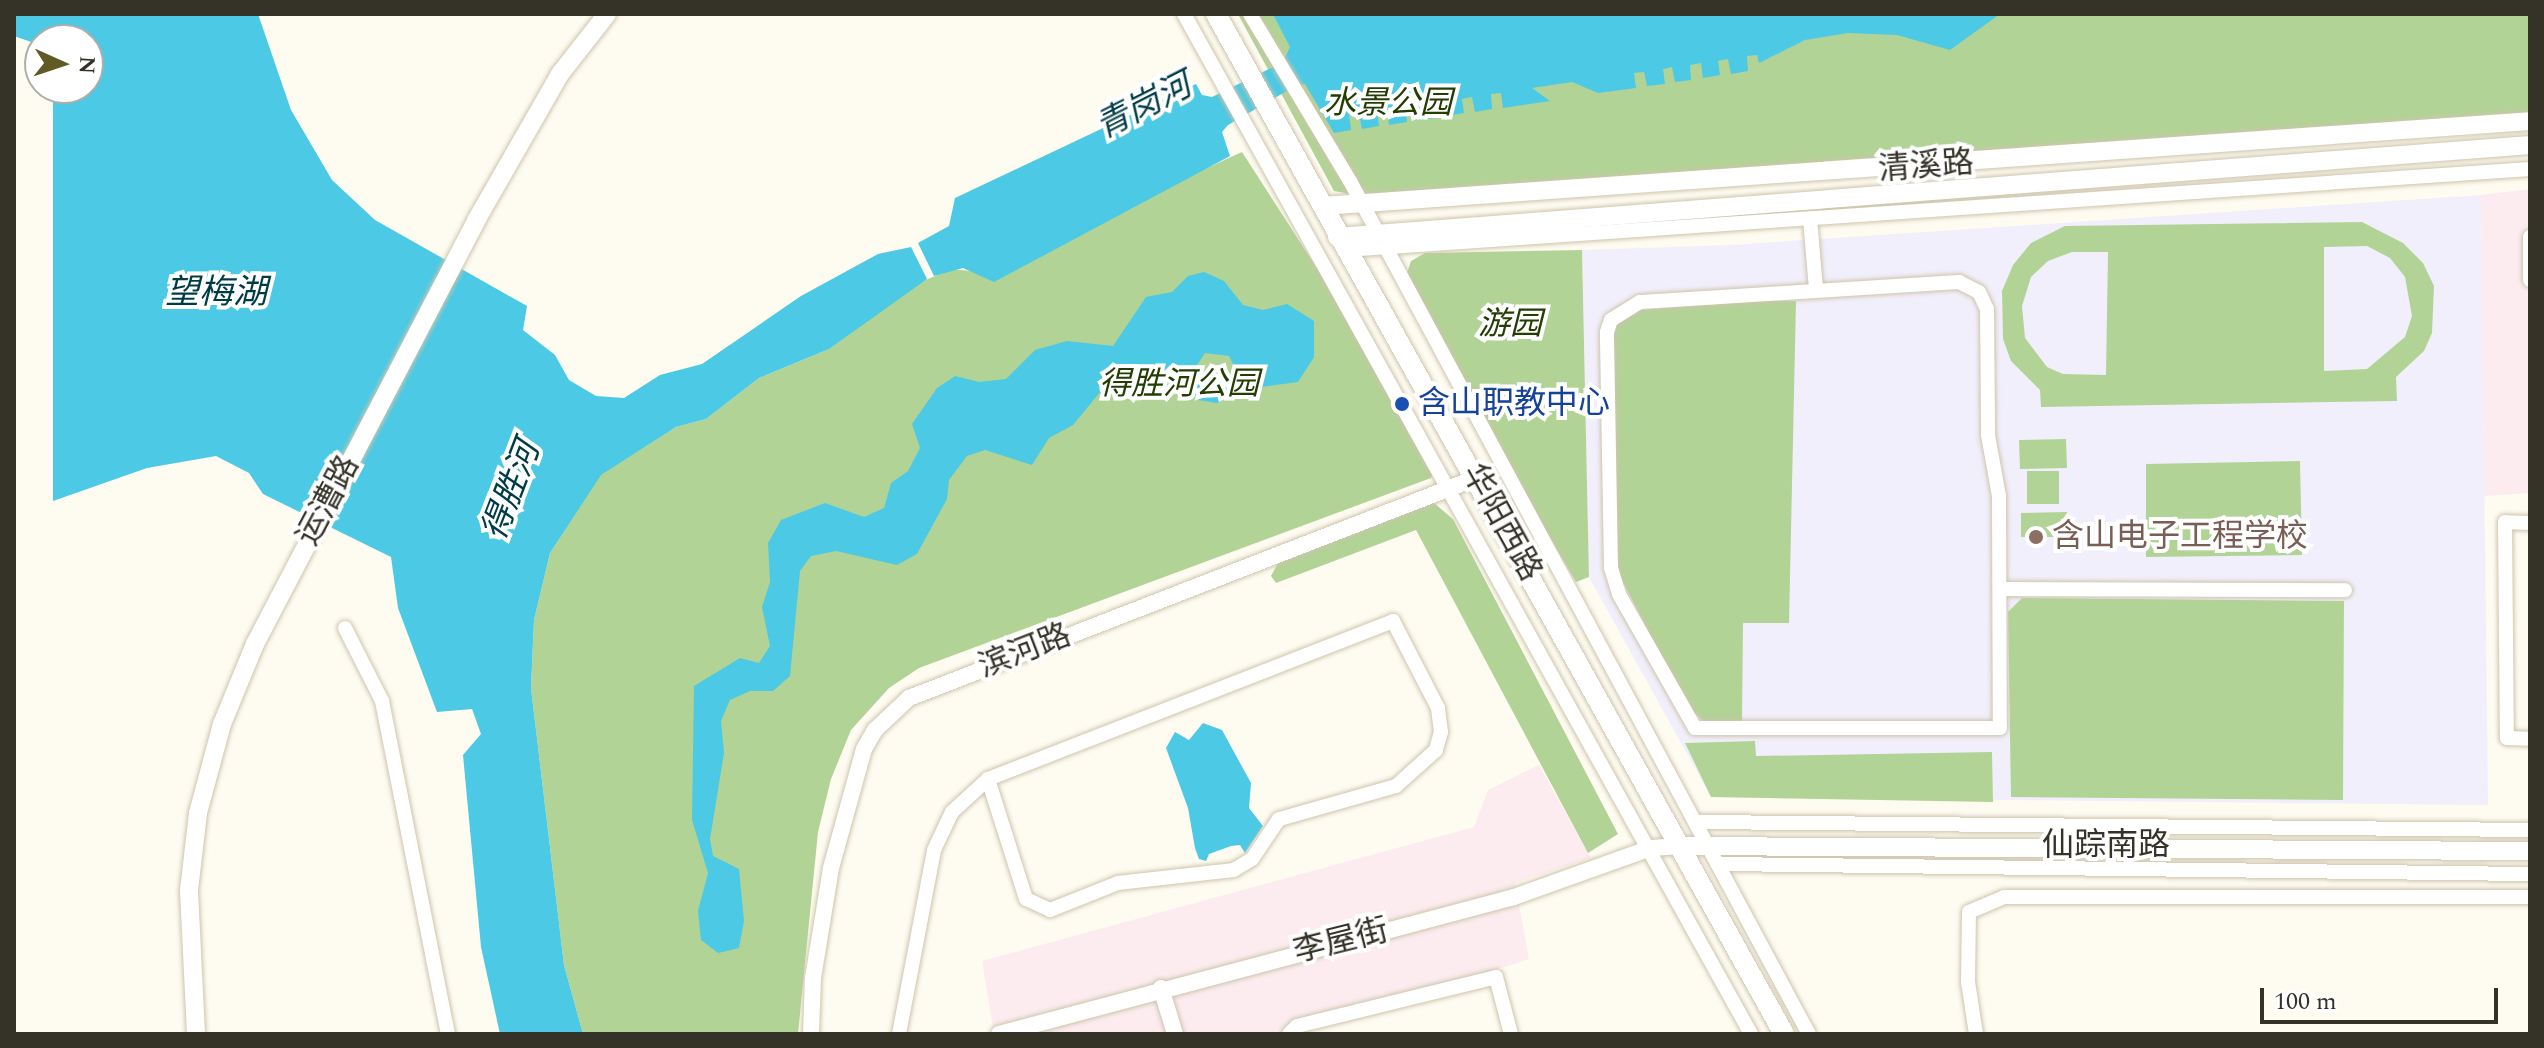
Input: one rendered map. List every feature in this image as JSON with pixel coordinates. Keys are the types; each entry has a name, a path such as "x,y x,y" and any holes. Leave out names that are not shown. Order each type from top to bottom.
{"main road":[{"name":"运漕路","path":"196,1034 188,944 198,813 222,724 293,571 477,219 560,74 607,14"},
{"name":"华阳西路","path":"1216,14 1341,244 1476,478 1784,1034"},
{"name":"清溪路","path":"1322,206 1792,176 2530,121"},
{"name":"清溪路","path":"1341,244 1794,203 2530,145"},
{"path":"2196,147 2198,171"},
{"path":"1792,176 1794,203"},
{"name":"仙踪南路","path":"1681,846 1710,843 2228,846 2530,851"}],"street":[{"path":"1184,14 1451,487 1751,1034"},
{"path":"1250,14 1293,92 1363,204 1710,843 1809,1034"},
{"path":"1383,241 1810,219 2530,169"},
{"path":"1810,219 1816,289"},
{"path":"2530,237 2530,280"},
{"path":"1959,282 1984,299 2000,589 2000,728 1705,732 1688,719 1619,594 1611,568 1607,332 1618,312 1640,302 1816,289 1959,282"},
{"name":"滨河路","path":"811,1034 813,978 831,868 864,749 875,730 909,698 1476,478"},
{"path":"2530,523 2505,522 2507,738 2530,739"},
{"path":"2000,589 2345,590"},
{"path":"899,1034 934,850 952,812 988,779 1393,621 1438,708 1441,732 1436,750 1396,786 1279,819 1252,859 1234,870 1118,883 1050,910 1026,899 988,779"},
{"path":"345,628 370,673 385,713 448,1034"},
{"path":"1698,822 2530,830"},
{"name":"李屋街","path":"999,1034 1161,988 1514,897 1651,848 1681,846"},
{"path":"2228,846 2229,895"},
{"path":"2302,847 2304,895"},
{"path":"1721,864 2530,874"},
{"path":"1976,1034 1968,982 1969,912 2004,897 2530,897"},
{"path":"1289,1034 1297,1026 1496,977 1511,1034"},
{"path":"1161,988 1175,1034"}],"shaded area":[{"path":"2530,189 2530,493 2484,496 2481,195"},
{"name":"含山电子工程学校","path":"2481,195 2488,805 1711,797 1589,577 1582,250 1730,245"},
{"path":"1539,765 1591,858 1515,883 1529,959 1297,1034 994,1034 982,961 1474,827 1488,790"}],"green space":[{"name":"水景公园","path":"1238,14 2530,14 2530,115 1361,196 1334,191"},
{"name":"得胜河公园","path":"1242,152 1440,459 1431,478 919,668 889,688 851,730 831,779 818,832 798,1034 583,1034 564,965 531,688 534,620 550,553 600,475 676,427 706,419 759,378 829,349 916,284 952,269 979,272"},
{"path":"2362,222 2403,243 2423,263 2434,286 2432,333 2424,351 2396,377 2397,401 2041,407 2040,390 2011,361 2003,339 2002,291 2013,265 2031,243 2065,226","holes":["2367,246 2390,258 2405,277 2412,316 2405,337 2367,369 2324,371 2324,247","2072,252 2108,252 2106,375 2063,374 2047,367 2025,338 2022,306 2031,277 2048,261"]},
{"name":"游园","path":"1582,250 1589,577 1576,582 1407,297 1406,276 1411,261 1425,253"},
{"path":"1796,301 1789,623 1743,623 1742,723 1704,722 1688,707 1617,571 1610,335 1616,323 1639,310"},
{"path":"2066,439 2067,468 2020,469 2019,440"},
{"path":"2300,461 2302,555 2146,557 2146,464"},
{"path":"2027,471 2059,471 2059,504 2027,504"},
{"path":"1434,503 1453,519 1618,834 1588,853 1416,530 1276,583 1271,576 1280,559"},
{"path":"2067,512 2067,537 2021,537 2021,513"},
{"path":"2022,598 2344,601 2343,800 2011,797 2008,612"},
{"path":"1755,741 1756,756 1992,752 1993,802 1711,797 1685,743"}],"water":[{"name":"望梅湖","path":"14,14 258,14 291,110 332,180 375,220 527,306 523,330 555,355 569,380 596,396 624,398 660,375 702,364 801,296 878,254 911,247 927,279 829,349 759,378 706,419 676,427 601,475 550,553 534,620 531,688 564,965 583,1034 500,1034 481,947 463,755 481,734 472,709 437,712 398,608 391,557 263,494 249,473 216,456 147,468 53,501 53,104 104,104 104,24 24,24 24,40 14,36"},
{"path":"1273,14 2000,14 1950,50 1897,35 1848,33 1805,40 1759,63 1757,55 1747,56 1748,71 1731,74 1728,59 1718,61 1720,75 1703,78 1701,63 1690,65 1691,80 1675,82 1672,67 1663,69 1665,84 1647,86 1644,72 1634,73 1636,88 1598,93 1572,82 1532,88 1550,101 1503,108 1501,93 1491,94 1492,109 1475,112 1472,97 1462,99 1464,113 1446,116 1443,101 1434,103 1436,118 1418,120 1415,105 1405,107 1407,122 1389,125 1387,110 1377,111 1379,126 1362,129 1359,114 1349,115 1351,130 1334,133 1305,84 1297,85 1228,125 1222,132 1230,156 994,282 963,268 934,276 918,243 949,226 955,198 1196,84 1202,95 1212,97 1283,62 1290,47"},
{"path":"1204,272 1224,281 1243,305 1263,310 1287,304 1314,321 1314,357 1298,382 1252,388 1217,403 1198,400 1185,385 1174,382 1101,391 1073,425 1049,438 1032,465 985,450 967,456 949,480 947,499 917,554 897,565 836,551 811,556 800,571 790,676 773,691 750,691 730,700 721,721 724,753 710,839 713,856 739,869 744,921 739,948 718,953 701,940 698,911 708,873 692,820 694,686 740,658 759,663 770,646 762,607 770,582 768,543 781,520 825,503 864,517 884,508 891,483 908,471 920,448 912,424 937,388 955,376 979,382 1006,379 1035,350 1067,341 1113,346 1146,297 1172,292 1188,276","holes":["1205,353 1229,356 1237,372 1224,380 1204,377 1195,368"]},
{"path":"1203,723 1222,730 1251,783 1249,808 1263,826 1245,853 1240,845 1231,846 1209,854 1206,861 1199,859 1195,848 1188,808 1166,748 1175,732 1189,740"}],"place":[{"name":"含山职教中心","path":"1402,404"},
{"name":"含山电子工程学校","path":"2036,537"}],"water label":[{"name":"青岗河","path":"1144,107"},
{"name":"得胜河","path":"512,491"}]}
